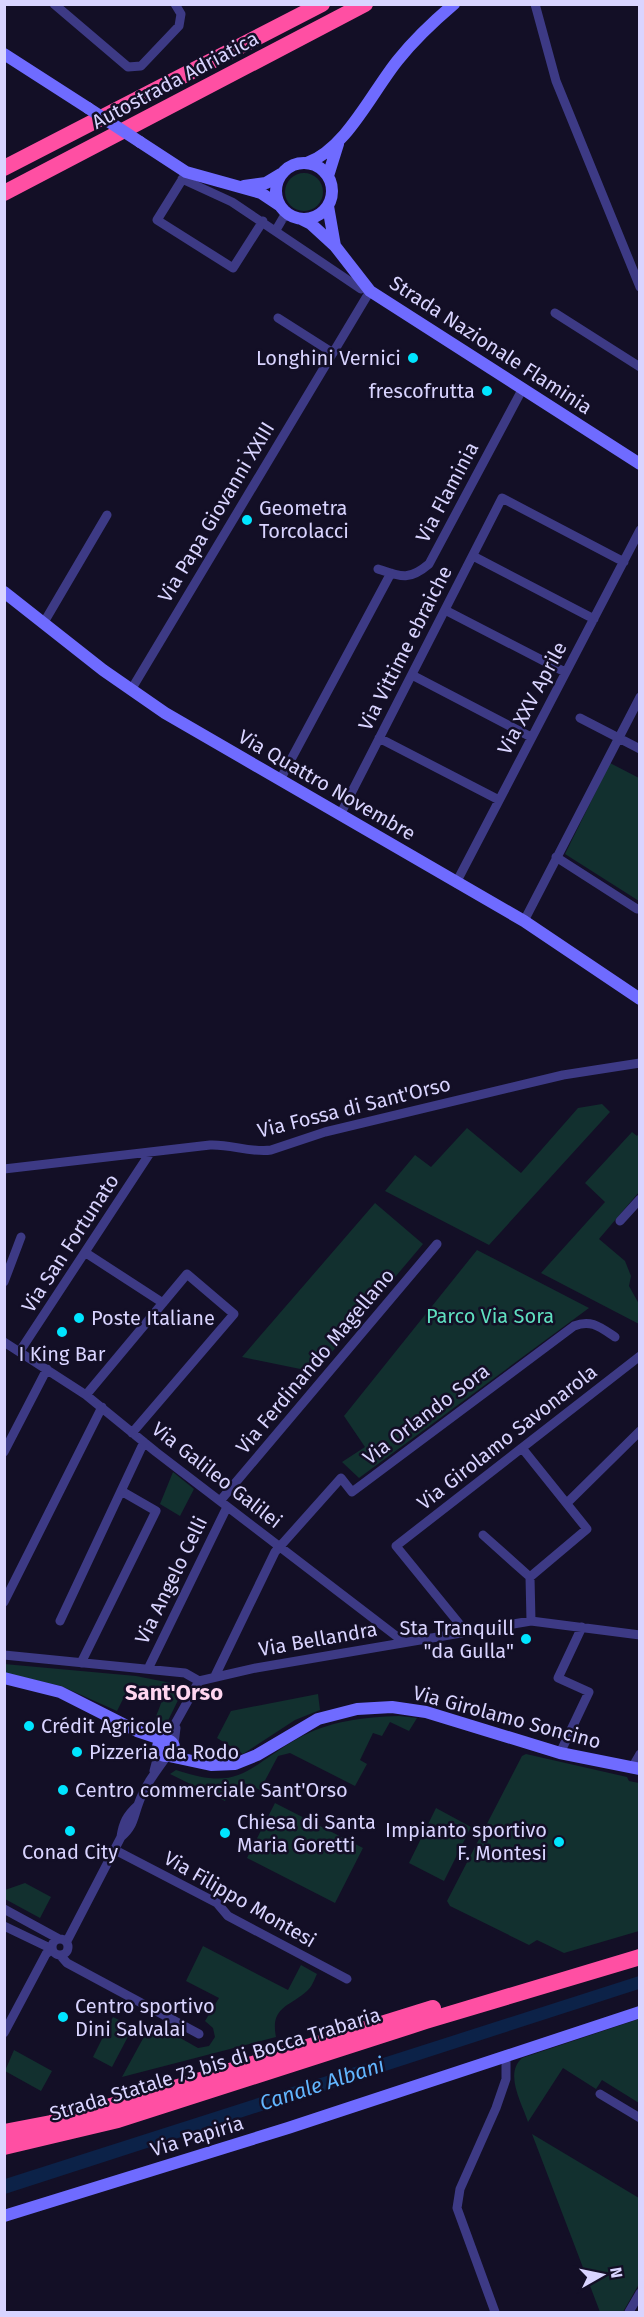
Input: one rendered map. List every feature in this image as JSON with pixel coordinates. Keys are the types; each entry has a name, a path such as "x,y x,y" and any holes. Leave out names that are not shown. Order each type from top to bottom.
{"highway":[{"name":"Autostrada Adriatica","path":"4,168 322,4"},
{"name":"Autostrada Adriatica","path":"4,193 365,4"},
{"path":"401,2023 639,1946"},
{"path":"401,2023 639,1957"},
{"name":"Strada Statale 73 bis di Bocca Trabaria","path":"4,2132 68,2118 401,2023"},
{"name":"Strada Statale 73 bis di Bocca Trabaria","path":"4,2147 118,2120 401,2023"},
{"path":"4,2124 68,2118"}],"main road":[{"path":"340,140 399,59 454,4"},
{"name":"Strada Nazionale Flaminia","path":"4,54 140,142 184,175 240,186 269,197 290,213 311,224 335,246 365,290 524,388 639,464"},
{"name":"Strada Nazionale Flaminia","path":"240,186 266,183 295,165 307,163 324,155 340,140"},
{"name":"Strada Nazionale Flaminia","path":"335,246 327,206 332,195 328,176 340,140"},
{"path":"307,163 319,168 328,176"},
{"path":"284,171 276,188 290,213 319,215 327,206"},
{"name":"Via Quattro Novembre","path":"4,592 131,690 280,780 524,921 639,999"},
{"name":"Via Girolamo Soncino","path":"4,1678 60,1692 197,1763 223,1766 244,1761 318,1719 338,1713 376,1707 426,1712 561,1754 636,1768"},
{"name":"Via Papiria","path":"4,2216 288,2128 639,2012"}],"street":[{"path":"54,4 128,67 141,66 182,20 175,4"},
{"path":"536,4 556,81 639,287"},
{"path":"184,175 157,220 233,268 263,221"},
{"name":"Strada Nazionale Flaminia","path":"184,175 263,221 365,290"},
{"path":"276,230 283,218 290,213"},
{"name":"Via Papa Giovanni XXIII","path":"131,690 333,353 365,290"},
{"path":"555,314 639,367"},
{"path":"278,318 333,353"},
{"name":"Via Flaminia","path":"378,569 402,577 417,574 429,564 524,388"},
{"name":"Via Vittime ebraiche","path":"340,815 502,498 624,562"},
{"path":"43,624 107,515"},
{"name":"Via XXV Aprile","path":"456,883 639,530"},
{"path":"473,556 594,619"},
{"path":"280,780 391,573"},
{"path":"445,610 565,672"},
{"path":"412,675 531,736"},
{"path":"524,921 639,697"},
{"path":"580,718 639,749"},
{"path":"379,738 499,800"},
{"path":"556,856 637,909"},
{"name":"Via Fossa di Sant'Orso","path":"4,1170 227,1144 262,1152 336,1129 553,1077 639,1063"},
{"name":"Via San Fortunato","path":"20,1351 150,1153"},
{"path":"620,1221 639,1199"},
{"path":"4,1282 21,1237"},
{"name":"Via Ferdinando Magellano","path":"223,1504 437,1244"},
{"path":"86,1253 163,1304"},
{"path":"86,1395 188,1274 234,1314 132,1433"},
{"name":"Via Orlando Sora","path":"280,1547 341,1478 351,1492 574,1326 585,1322 594,1324 615,1337"},
{"name":"Via Galileo Galilei","path":"4,1342 86,1395 223,1504 405,1642"},
{"name":"Via Girolamo Savonarola","path":"466,1632 396,1546 639,1356"},
{"path":"4,1452 47,1369"},
{"path":"4,1602 102,1407"},
{"path":"567,1503 639,1431"},
{"path":"60,1621 123,1492 144,1442"},
{"path":"522,1448 587,1529 530,1577"},
{"path":"81,1663 156,1511 123,1492"},
{"name":"Via Angelo Celli","path":"148,1669 223,1504"},
{"path":"483,1535 530,1577 531,1621"},
{"path":"215,1676 280,1547"},
{"name":"Via Bellandra","path":"199,1681 215,1676 531,1621 637,1634"},
{"path":"637,1634 639,1625"},
{"path":"561,1754 589,1692 558,1678 582,1627"},
{"path":"4,1655 185,1673 199,1681 153,1776 137,1806 129,1813 122,1826 122,1837 115,1850 63,1940 53,1943 57,1953"},
{"path":"636,1768 639,1754"},
{"name":"Via Filippo Montesi","path":"115,1850 217,1903 228,1916 347,1979"},
{"path":"4,1909 63,1940 69,1949 57,1953 42,1964 4,2033"},
{"path":"4,1926 57,1953 67,1963 199,2034"},
{"path":"495,2313 457,2208 460,2189 496,2108 506,2079 500,2057"},
{"path":"600,2094 639,2118"},
{"path":"629,2313 639,2293"}],"green space":[{"path":"304,173 318,178 323,192 318,206 304,211 290,206 285,192 290,178"},
{"path":"610,763 639,778 639,901 565,854"},
{"path":"602,1104 610,1112 489,1245 385,1191 415,1155 431,1167 467,1128 521,1173 578,1108"},
{"path":"632,1132 637,1136 639,1133 639,1192 599,1239 625,1261 631,1276 629,1286 639,1304 639,1324 541,1273 605,1202 585,1183"},
{"path":"375,1203 423,1244 315,1372 242,1357"},
{"name":"Parco Via Sora","path":"477,1250 589,1308 359,1478 342,1462 365,1447 344,1416"},
{"path":"173,1472 194,1489 180,1516 160,1504"},
{"path":"4,1664 136,1676 176,1684 181,1686 182,1692 162,1733 152,1727 163,1698 131,1683 117,1711 61,1686 5,1673"},
{"path":"318,1694 320,1710 295,1720 243,1754 217,1738 231,1711"},
{"path":"373,1717 417,1718 409,1731 390,1722 382,1736 373,1733 360,1760 367,1764 355,1786 290,1753 278,1756 260,1790 242,1782 232,1788 225,1801 170,1774 176,1770 215,1779 229,1778 242,1774 297,1739 321,1728"},
{"name":"Impianto sportivo F. Montesi","path":"526,1754 627,1777 629,1781 639,1783 639,1931 564,1953 537,1940 529,1945 450,1906 447,1901 522,1756"},
{"path":"275,1803 363,1848 335,1903 247,1858"},
{"path":"436,1808 471,1827 444,1881 409,1863"},
{"path":"25,1883 51,1897 40,1918 5,1899 5,1890"},
{"path":"203,1946 288,1990 301,1965 317,1974 309,1989 278,2013 275,2027 276,2037 122,2077 152,2022 198,2048 209,2046 215,2037 213,2028 205,2021 219,1998 186,1981"},
{"path":"113,2017 133,2027 112,2067 93,2057"},
{"path":"639,2019 639,2103 602,2080 596,2089 563,2068 528,2122 514,2080 514,2072 522,2058"},
{"path":"14,2050 52,2071 41,2091 5,2071"},
{"path":"532,2134 639,2198 639,2284 623,2312 600,2312"}],"water":[{"name":"Canale Albani","path":"639,1976 639,1989 5,2194 5,2179"}],"place":[{"name":"Longhini Vernici","path":"413,358"},
{"name":"frescofrutta","path":"487,391"},
{"name":"Geometra Torcolacci","path":"247,520"},
{"name":"Poste Italiane","path":"79,1318"},
{"name":"I King Bar","path":"62,1332"},
{"name":"Sta Tranquill \"da Gulla\"","path":"526,1639"},
{"name":"Crédit Agricole","path":"29,1726"},
{"name":"Pizzeria da Rodo","path":"77,1752"},
{"name":"Centro commerciale Sant'Orso","path":"63,1790"},
{"name":"Conad City","path":"70,1831"},
{"name":"Chiesa di Santa Maria Goretti","path":"225,1833"},
{"name":"Impianto sportivo F. Montesi","path":"559,1842"},
{"name":"Centro sportivo Dini Salvalai","path":"63,2017"}],"district":[{"name":"Sant'Orso","path":"174,1692"}]}
